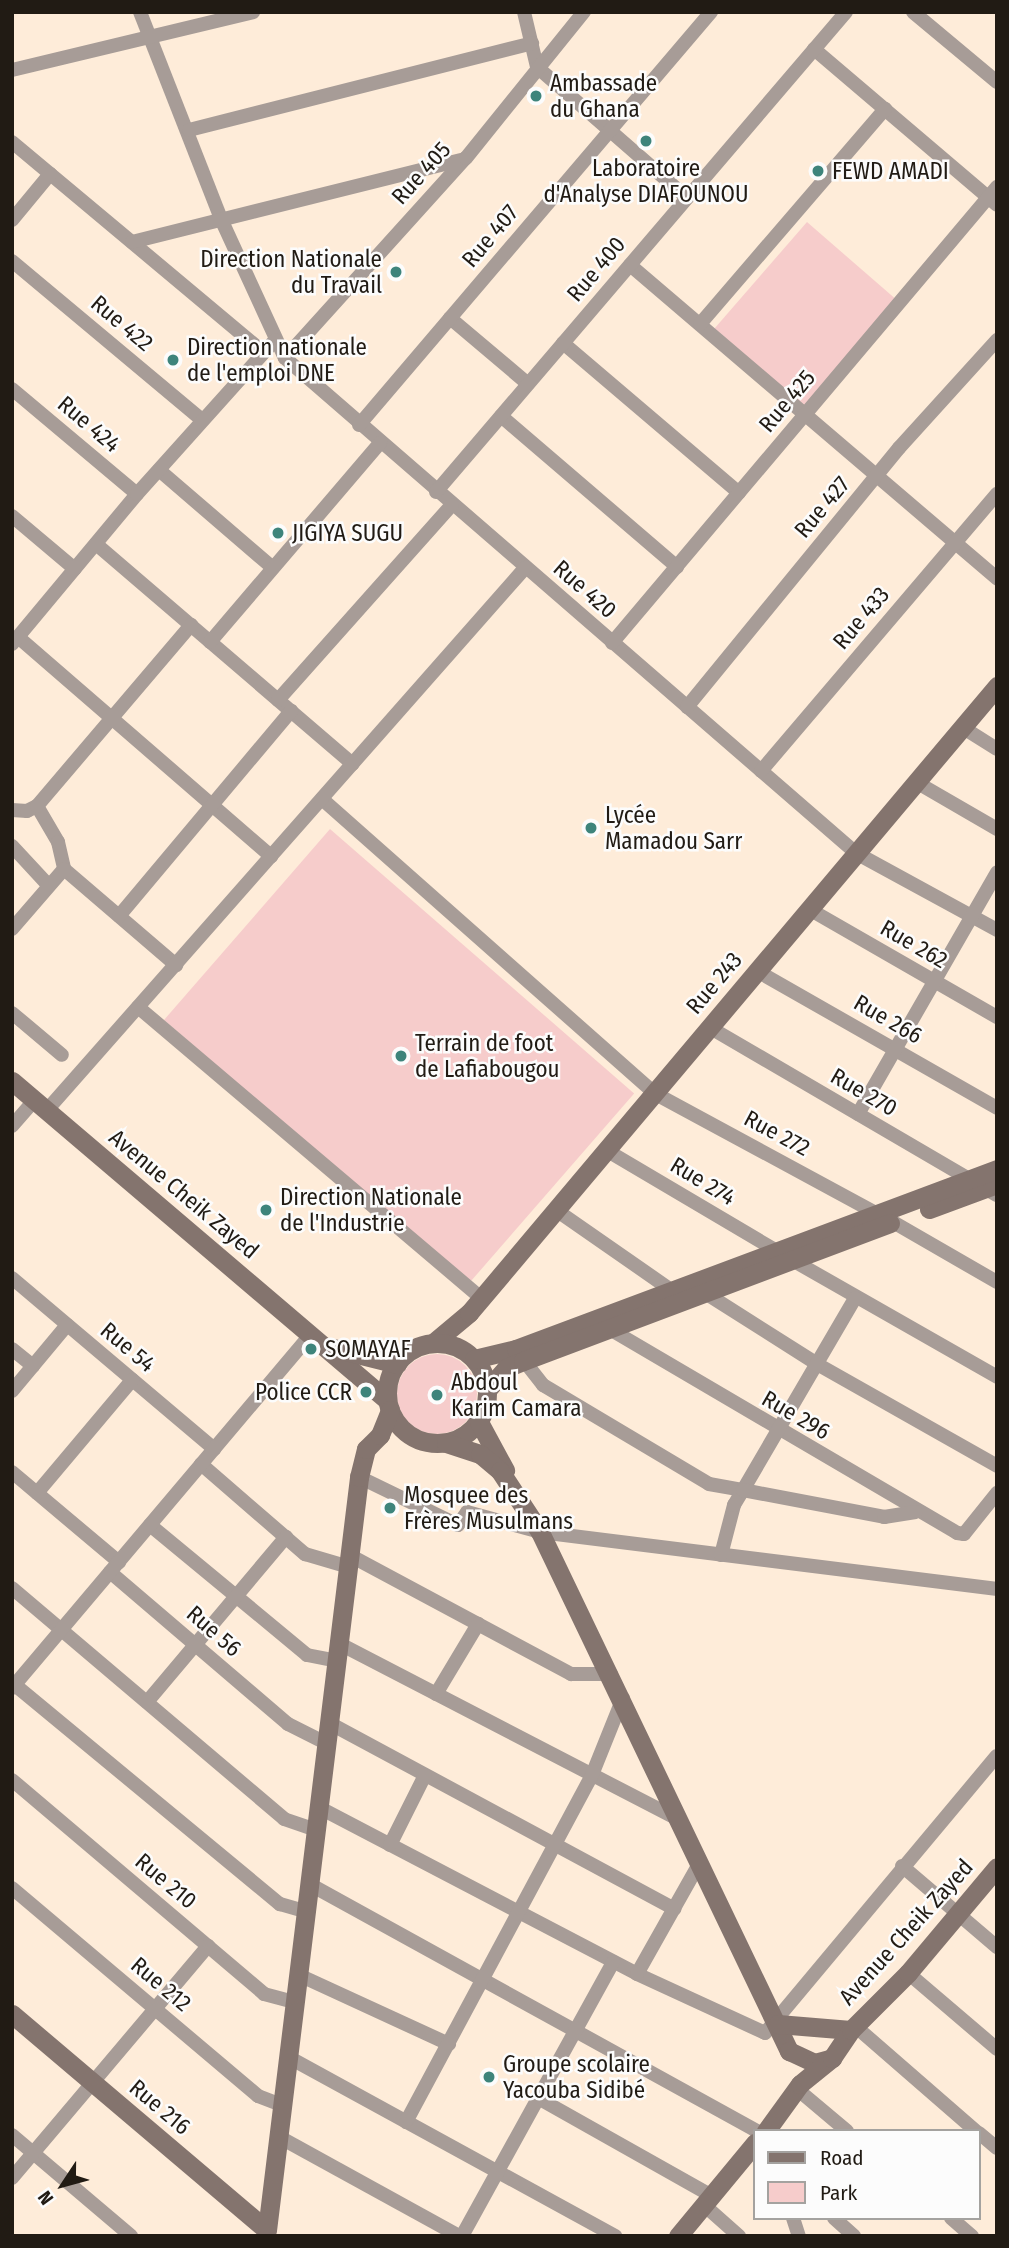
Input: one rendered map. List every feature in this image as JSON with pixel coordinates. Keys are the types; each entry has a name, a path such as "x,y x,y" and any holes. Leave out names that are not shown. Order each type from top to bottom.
{"street":[{"name":"Rue 420","path":"140,12 190,130 222,219 285,358 436,492 856,853 997,930"},
{"path":"12,70 253,12"},
{"path":"524,12 537,67 687,198"},
{"name":"Rue 405","path":"285,358 466,158 584,12"},
{"name":"Rue 407","path":"359,425 711,12"},
{"name":"Rue 400","path":"436,492 846,12"},
{"path":"913,12 997,82"},
{"path":"190,130 532,43"},
{"path":"814,49 994,197"},
{"path":"700,324 885,109"},
{"path":"12,142 262,351"},
{"path":"132,242 466,158"},
{"path":"12,220 50,174"},
{"name":"Rue 425","path":"612,643 994,197"},
{"name":"Rue 422","path":"12,261 202,420"},
{"path":"630,265 997,579"},
{"path":"450,318 528,384"},
{"path":"271,856 112,718 14,641 137,494 262,351 275,340"},
{"name":"Rue 427","path":"687,707 877,477 997,340"},
{"path":"564,343 738,493"},
{"name":"Rue 424","path":"12,390 137,494"},
{"path":"501,416 677,566"},
{"path":"210,642 380,443"},
{"path":"159,470 273,568"},
{"name":"Rue 433","path":"761,771 997,494"},
{"path":"278,700 452,505"},
{"path":"12,516 75,569"},
{"path":"96,544 352,764"},
{"path":"12,1126 41,1105 138,1007 525,568"},
{"path":"14,815 37,806 191,625"},
{"name":"Rue 243","path":"433,1343 475,1306 997,686"},
{"path":"119,916 291,711"},
{"path":"962,727 997,748"},
{"path":"916,782 997,829"},
{"name":"Rue 272","path":"322,799 654,1093 886,1218 997,1282"},
{"path":"37,806 58,842 64,869 176,965"},
{"path":"12,846 49,886"},
{"path":"12,929 64,869"},
{"path":"858,1114 997,872"},
{"name":"Rue 262","path":"809,909 997,1017"},
{"name":"Rue 266","path":"757,971 997,1108"},
{"path":"138,1007 475,1306 472,1357 487,1390"},
{"path":"12,1013 62,1055"},
{"name":"Rue 270","path":"709,1027 987,1187"},
{"name":"Avenue Cheik Zayed","path":"12,1081 318,1340 389,1405"},
{"name":"Rue 274","path":"606,1150 777,1251"},
{"path":"270,2234 359,1477 366,1449 380,1435 389,1405 388,1381 397,1364 407,1353 433,1343 472,1357 520,1355 608,1328 777,1251 987,1187 997,1169"},
{"path":"556,1210 671,1290"},
{"path":"446,1443 464,1436 479,1422 487,1390 520,1355 671,1290 698,1288 794,1261 886,1218"},
{"path":"794,1261 997,1377"},
{"name":"Rue 54","path":"12,1278 214,1450"},
{"path":"698,1288 817,1364 997,1466"},
{"path":"721,1555 734,1505 855,1298"},
{"path":"12,1391 67,1325"},
{"name":"Rue 296","path":"608,1328 916,1512 964,1534 997,1493"},
{"path":"308,1912 280,1905 14,1686 201,1464 318,1340"},
{"name":"Avenue Cheik Zayed","path":"318,1340 353,1356 397,1364"},
{"path":"12,1349 33,1366"},
{"path":"520,1355 543,1385 709,1484 884,1517 916,1512"},
{"path":"37,1493 132,1380"},
{"path":"389,1405 404,1431 416,1439 446,1443 480,1454 500,1471 535,1525"},
{"path":"479,1422 623,1698 777,2022 799,2087 845,2129"},
{"path":"380,1435 404,1431"},
{"path":"201,1464 305,1554 350,1561 478,1624 571,1674 611,1674"},
{"name":"Rue 56","path":"12,1472 195,1645 288,1724 329,1734 425,1774 674,1909"},
{"path":"359,1477 458,1525 467,1512 721,1555 997,1589"},
{"path":"150,1525 307,1655 339,1652 436,1694 681,1821"},
{"path":"147,1702 286,1537"},
{"path":"12,1588 284,1819 318,1830"},
{"path":"436,1694 478,1624"},
{"path":"407,2122 592,1774 623,1698"},
{"path":"320,1808 613,1962 761,2033 777,2022 901,1866 997,1756"},
{"path":"390,1845 425,1774"},
{"name":"Rue 210","path":"12,1780 264,1994 297,2003"},
{"path":"637,1974 701,1862"},
{"path":"901,1866 957,1914 994,1940"},
{"name":"Avenue Cheik Zayed","path":"768,2129 799,2087 834,2056 853,2028 908,1973 997,1867"},
{"path":"311,1885 574,2032 754,2142"},
{"name":"Rue 212","path":"12,1888 258,2096 284,2106"},
{"path":"12,2178 208,1946"},
{"path":"281,2138 461,2236 613,1962"},
{"path":"908,1973 997,2049"},
{"path":"301,1976 449,2044"},
{"name":"Rue 216","path":"12,2014 270,2234"},
{"path":"777,2022 832,2038 834,2056 815,2063 788,2048"},
{"path":"788,2048 790,2035 810,2030 853,2028 974,2129"},
{"path":"290,2058 615,2236"},
{"path":"538,2098 708,2200 739,2236"},
{"path":"12,2135 131,2236"},
{"path":"678,2236 754,2144"},
{"path":"836,2220 854,2236"},
{"path":"953,2220 972,2236"}],"green space":[{"path":"807,222 897,300 804,406 714,328"},
{"name":"Terrain de foot de Lafiabougou","path":"330,829 634,1093 468,1284 164,1020"},
{"path":"437,1354 452,1357 465,1366 474,1379 477,1394 474,1409 465,1422 452,1431 437,1434 422,1431 409,1422 400,1409 397,1394 400,1379 409,1366 422,1357"}],"place":[{"name":"Ambassade du Ghana","path":"536,96"},
{"name":"Laboratoire d'Analyse DIAFOUNOU","path":"646,141"},
{"name":"FEWD AMADI","path":"818,171"},
{"name":"Direction Nationale du Travail","path":"396,272"},
{"name":"Direction nationale de l'emploi DNE","path":"173,360"},
{"name":"JIGIYA SUGU","path":"278,533"},
{"name":"Lycée Mamadou Sarr","path":"591,828"},
{"name":"Terrain de foot de Lafiabougou","path":"401,1056"},
{"name":"Direction Nationale de l'Industrie","path":"266,1210"},
{"name":"SOMAYAF","path":"311,1349"},
{"name":"Police CCR","path":"366,1392"},
{"name":"Abdoul Karim Camara","path":"437,1395"},
{"name":"Mosquee des Frères Musulmans","path":"390,1508"},
{"name":"Groupe scolaire Yacouba Sidibé","path":"489,2077"}]}
